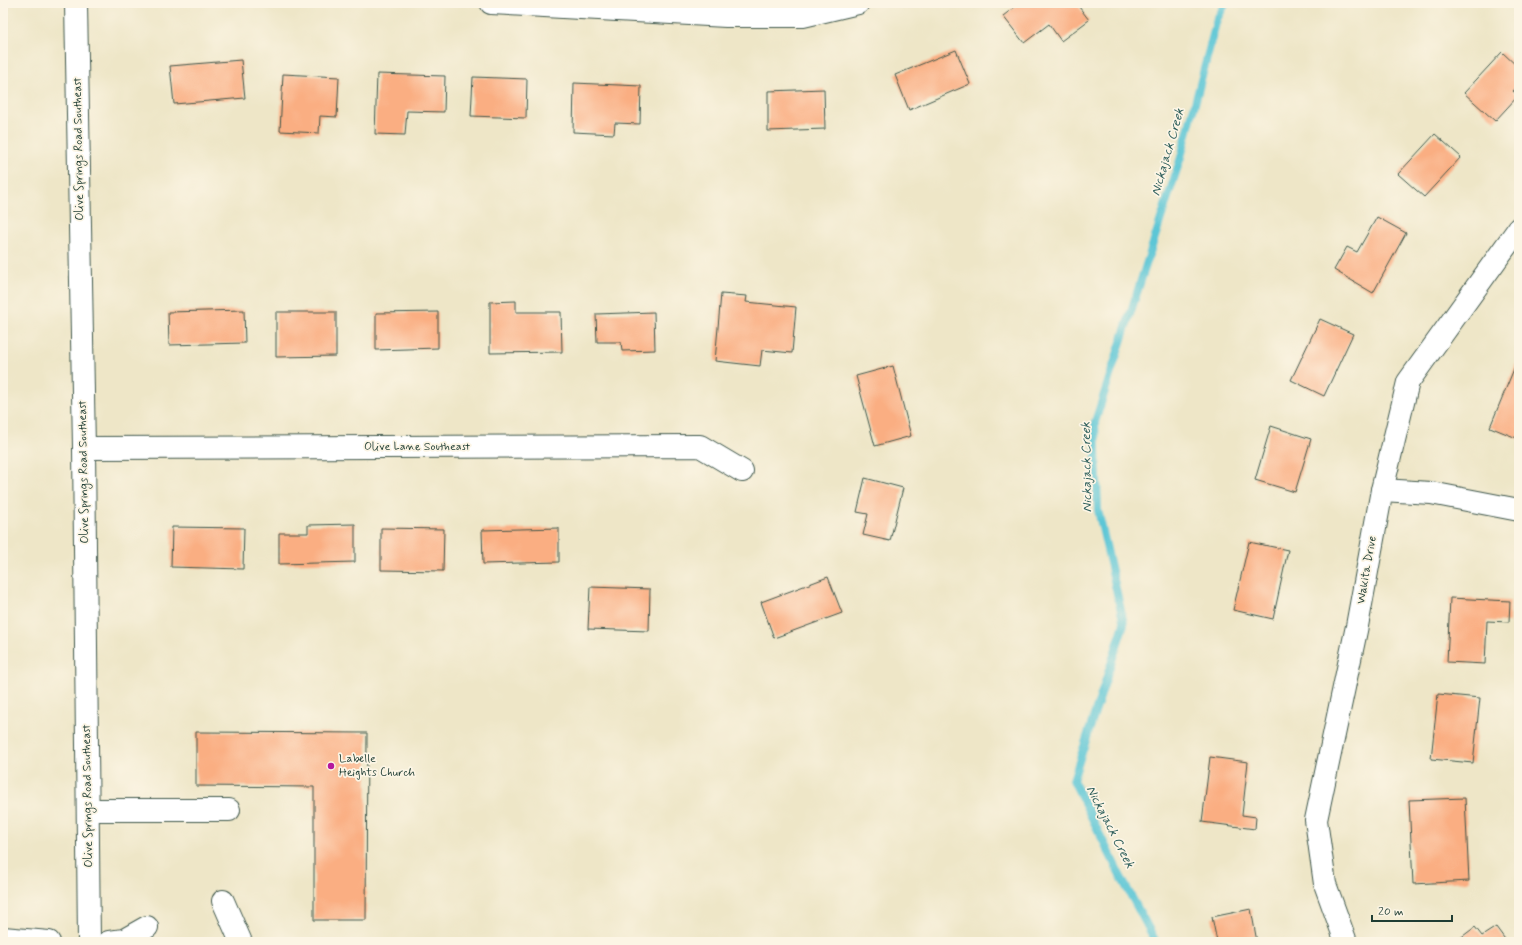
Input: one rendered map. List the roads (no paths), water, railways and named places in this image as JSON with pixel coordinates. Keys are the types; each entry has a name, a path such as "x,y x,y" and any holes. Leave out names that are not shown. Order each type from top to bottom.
{"street":[{"name":"Olive Springs Road Southeast","path":"76,3 84,448 89,942"},
{"path":"491,3 726,16 803,16 858,3"},
{"name":"Wakita Drive","path":"1346,942 1325,884 1316,820 1357,626 1382,490 1408,382 1519,228"},
{"name":"Olive Lane Southeast","path":"84,448 700,446 742,471"},
{"path":"1382,490 1431,493 1519,510"},
{"path":"88,810 229,810"},
{"path":"223,901 242,942"},
{"path":"109,942 124,940 147,927"},
{"path":"3,938 49,942"}],"waterway":[{"name":"Nickajack Creek","path":"1156,942 1122,879 1073,780 1124,624 1098,510 1095,422 1181,157 1217,19 1226,3"}],"place":[{"name":"Labelle Heights Church","path":"331,766"}]}
